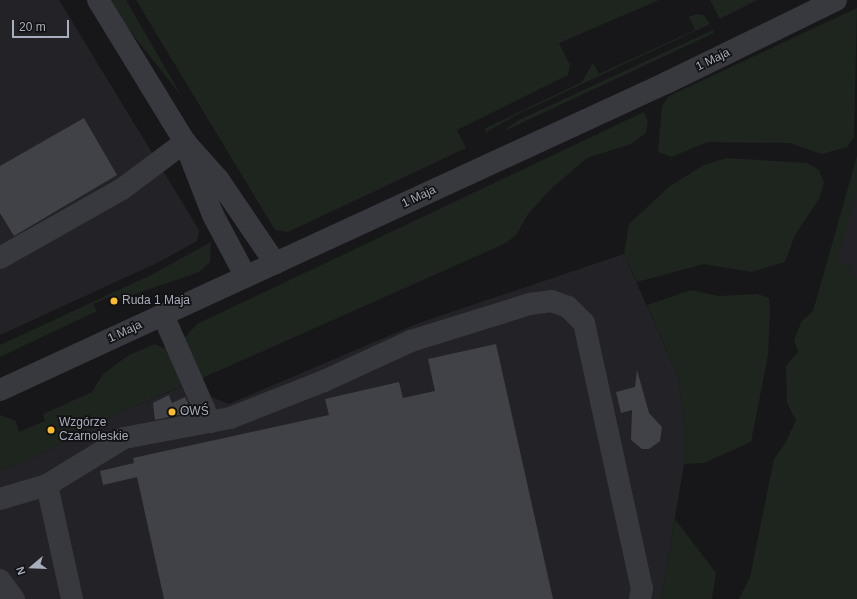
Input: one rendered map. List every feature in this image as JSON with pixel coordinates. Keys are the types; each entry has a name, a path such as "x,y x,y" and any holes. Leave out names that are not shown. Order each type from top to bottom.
{"street":[{"path":"98,0 185,142 210,207 246,277"},
{"name":"1 Maja","path":"0,390 246,277 836,0"},
{"path":"0,258 122,189 185,142"},
{"path":"185,142 218,178 275,263"},
{"path":"0,498 47,486 124,438 230,418 324,381 426,336 530,304 551,301 568,307 584,323 642,588 640,599"},
{"path":"163,315 210,422"},
{"path":"47,486 72,599"},
{"path":"0,580 14,599"}],"shaded area":[{"path":"0,0 59,0 199,230 197,241 157,263 0,335"},
{"path":"109,0 126,0 182,97 123,22"},
{"path":"136,0 659,0 559,43 570,65 568,75 457,130 466,148 288,232 275,230"},
{"path":"710,0 757,0 720,19"},
{"path":"857,8 854,137 847,147 822,154 790,143 707,142 672,157 658,152 662,106 669,96"},
{"path":"696,14 704,15 710,24 516,115 485,133 486,128 582,82 593,63 599,74 695,30 689,17"},
{"path":"713,30 714,33 502,132 519,120"},
{"path":"644,112 648,122 646,133 631,144 587,158 551,189 528,214 516,235 506,243 200,379 183,340 197,324"},
{"path":"857,156 857,306 815,319"},
{"path":"857,156 857,190 838,262 853,266 850,276 857,278 857,599 739,599 750,577 774,459 786,442 796,420 787,403 786,366 798,352 794,341 801,322 813,311"},
{"path":"727,158 807,163 819,170 824,183 819,199 795,235 785,262 751,272 704,264 637,282 624,254 629,224 670,186 704,165"},
{"path":"211,242 210,262 199,272 112,302 109,297 93,304 97,311 0,357 0,345 151,275"},
{"path":"624,254 678,377 684,423 684,464 661,599 0,599 0,470 26,462 117,414 200,379 211,397 229,404 419,323"},
{"path":"691,290 718,296 758,294 769,298 770,311 768,355 751,442 704,463 684,464 684,423 678,377 647,305"},
{"path":"155,344 163,348 170,345 187,384 117,414 26,462 0,470 0,415 16,421 19,432 45,421 43,414 92,392 103,374 129,355"},
{"path":"675,519 716,573 712,599 661,599"}],"building":[{"path":"84,118 117,175 14,236 0,213 0,166"},
{"path":"496,344 553,599 164,599 137,477 103,485 100,471 134,463 133,458 329,415 325,399 399,382 403,398 435,391 428,359"},
{"path":"637,370 649,413 662,427 660,441 649,449 642,449 631,440 632,410 621,413 616,392 635,387"},
{"name":"OWŚ","path":"169,395 172,403 185,397 192,412 155,420 153,403"}],"place":[{"name":"Ruda 1 Maja","path":"114,301"},
{"name":"OWŚ","path":"172,412"},
{"name":"Wzgórze Czarnoleskie","path":"51,430"}]}
